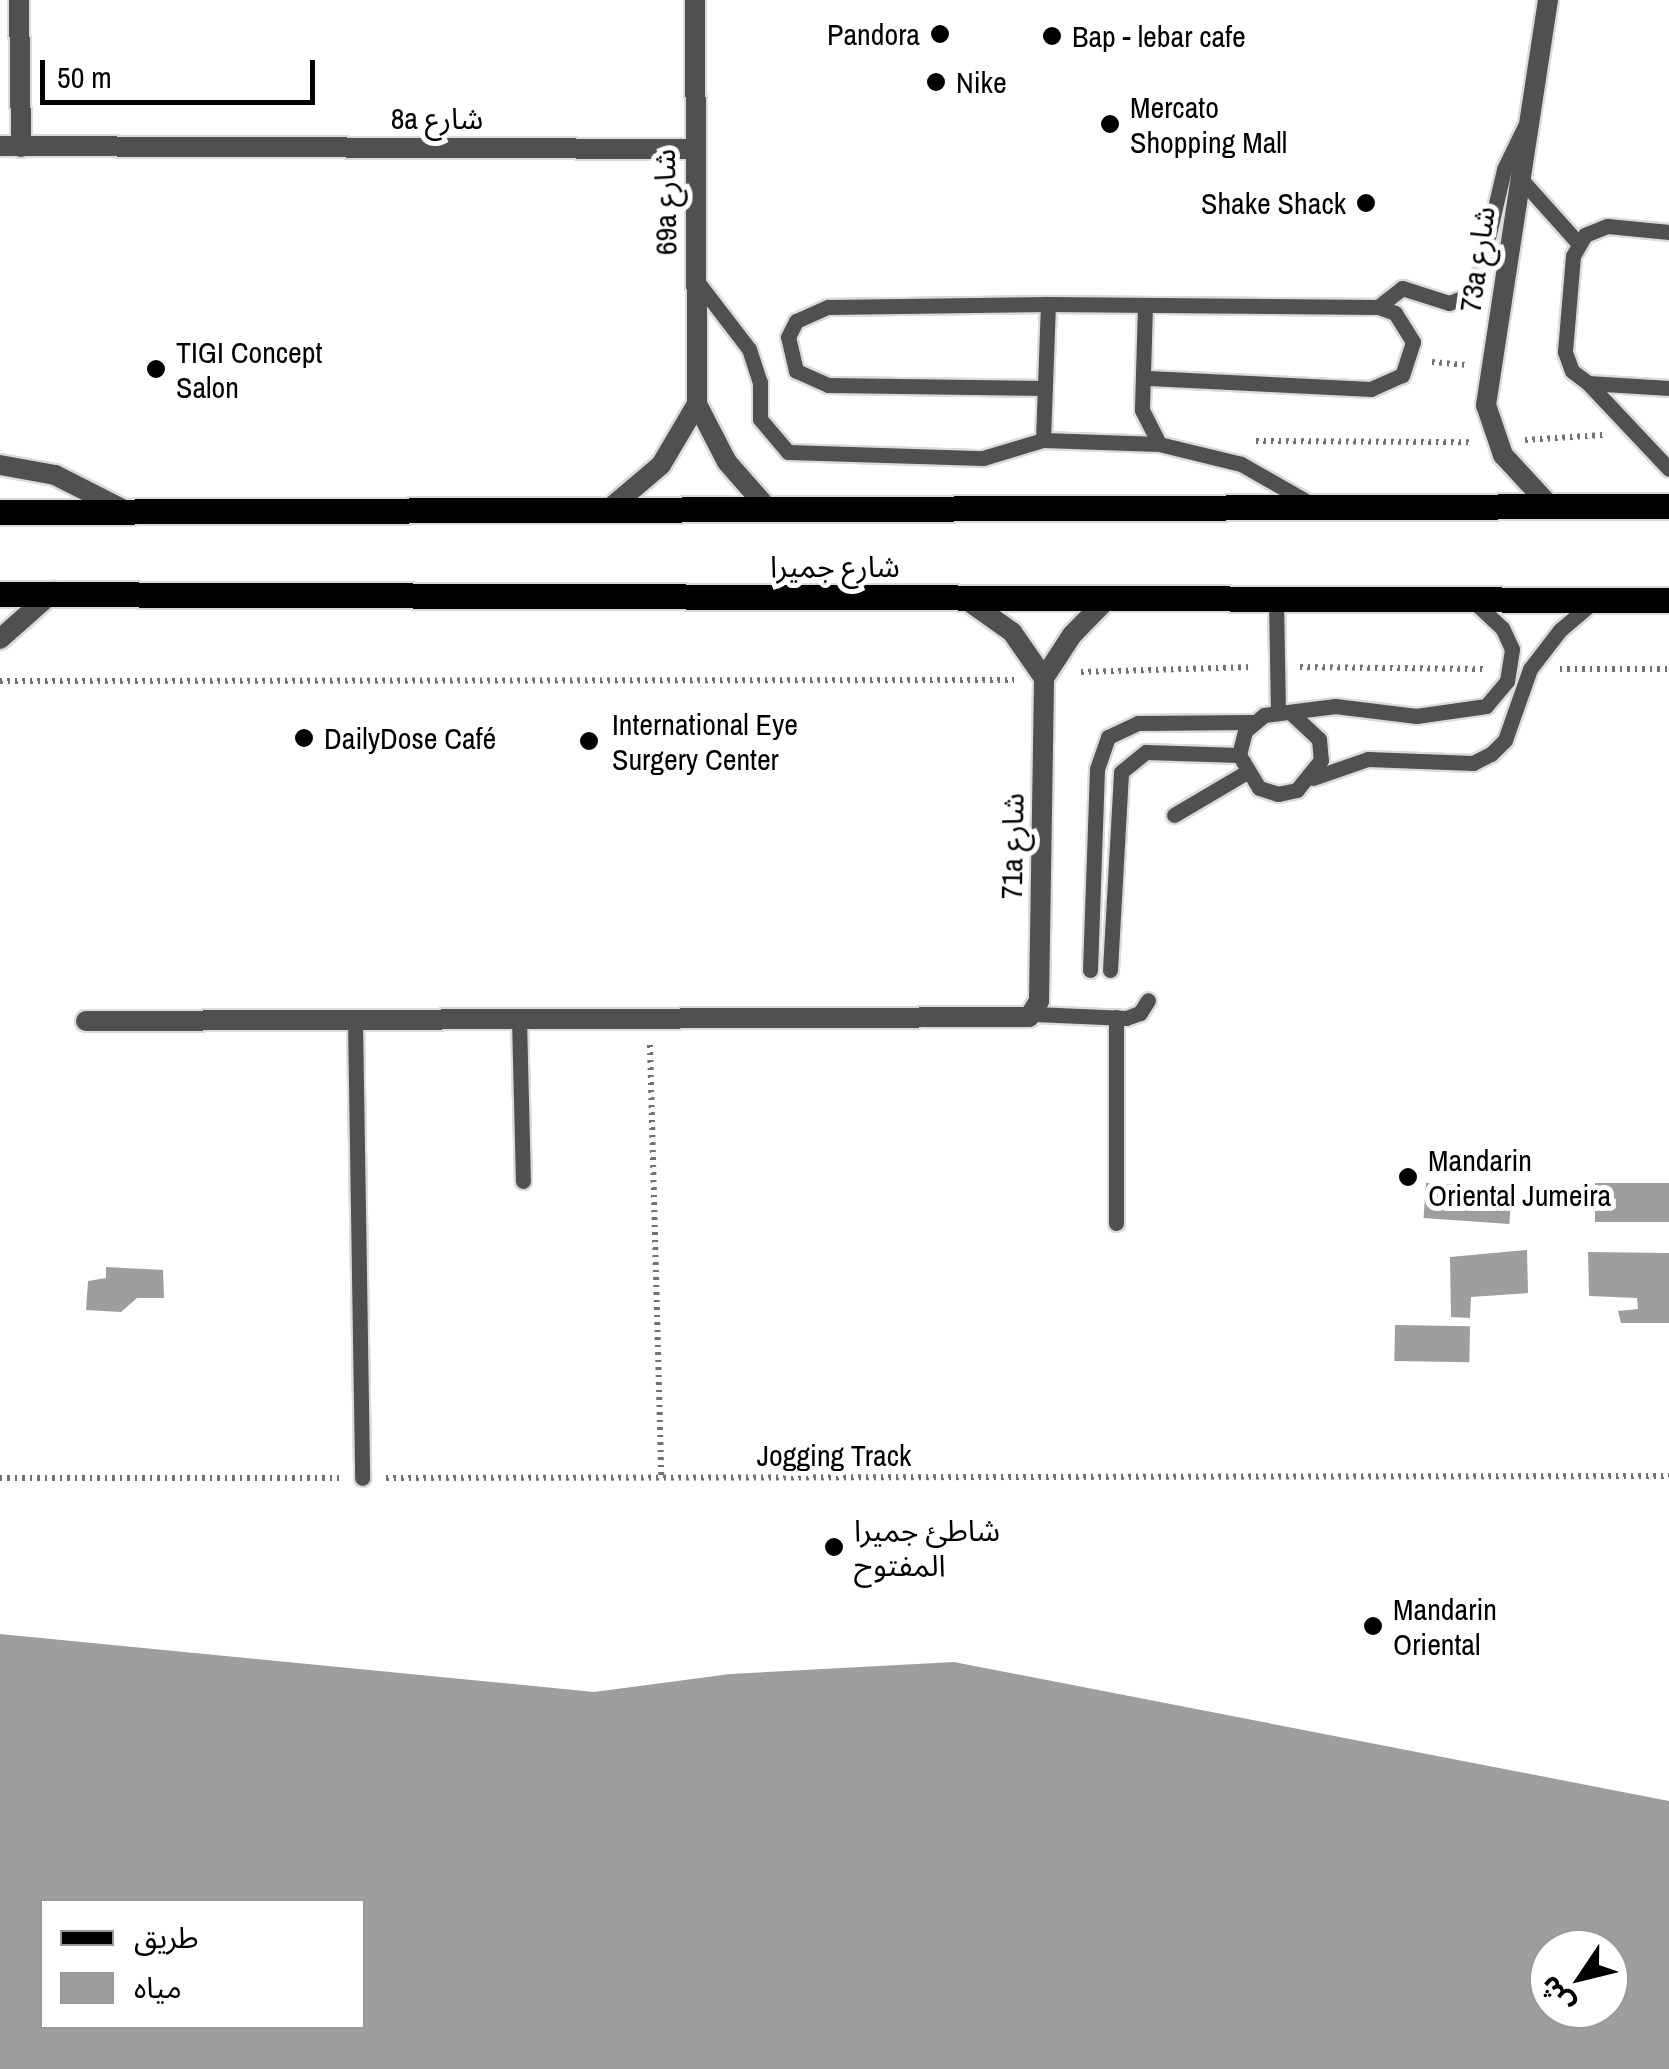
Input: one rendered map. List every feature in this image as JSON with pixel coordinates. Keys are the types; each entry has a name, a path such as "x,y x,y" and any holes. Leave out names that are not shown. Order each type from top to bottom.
{"main road":[{"name":"شارع جميرا","path":"0,512 1669,506"},
{"name":"شارع جميرا","path":"0,594 1669,600"}],"street":[{"path":"10,146 19,0"},
{"name":"69a شارع","path":"695,0 697,404 727,462 768,510"},
{"name":"73a شارع","path":"1496,442 1486,405 1548,0"},
{"name":"8a شارع","path":"10,146 694,149"},
{"path":"608,510 661,464 697,404"},
{"path":"1496,442 1551,506"},
{"path":"0,465 55,475 128,512"},
{"path":"0,639 53,592"},
{"path":"964,598 1012,632 1044,678 1072,635 1106,599"},
{"name":"71a شارع","path":"1035,1014 1044,678"},
{"path":"86,1021 1035,1014"}],"lane":[{"path":"1378,308 1402,288 1448,303 1475,293 1504,169 1528,120"},
{"path":"1519,177 1578,243 1565,352 1572,371 1588,382 1632,434 1669,469"},
{"path":"1578,243 1607,226 1669,232"},
{"path":"696,280 749,349 760,382 760,420 788,452 983,458 1043,440 1158,444 1241,464 1316,507"},
{"path":"1043,440 1048,304"},
{"path":"1045,388 828,385 796,371 788,337 796,321 828,307 1048,304 1378,308 1407,326 1411,360 1402,375 1371,389 1143,378"},
{"path":"1145,306 1145,423 1158,444"},
{"path":"1588,382 1669,388"},
{"path":"1276,599 1284,712 1319,739 1312,778"},
{"path":"1470,600 1488,611 1512,649 1507,681 1486,706"},
{"path":"1252,722 1239,754 1245,774 1278,794 1297,790 1312,778 1368,759 1473,762 1505,740 1522,687 1544,648 1597,600"},
{"path":"1090,970 1098,770 1108,737 1138,724 1252,722 1284,712 1335,706 1416,716 1486,706 1513,722"},
{"path":"1110,970 1121,772 1146,752 1239,754"},
{"path":"1174,815 1245,774"},
{"path":"1035,1014 1133,1017 1148,1000"},
{"path":"1116,1017 1116,1223"},
{"path":"354,1020 362,1478"},
{"path":"519,1020 523,1180"}],"path":[{"path":"1411,360 1491,367"},
{"path":"1251,440 1496,442 1632,434"},
{"path":"0,680 837,680"},
{"path":"650,1019 660,1478"},
{"name":"Jogging Track","path":"0,1478 1669,1476"}],"water":[{"path":"1426,1183 1512,1189 1509,1224 1424,1218"},
{"path":"1595,1183 1669,1183 1669,1222 1595,1222"},
{"path":"1527,1250 1528,1293 1471,1297 1470,1318 1451,1317 1450,1257"},
{"path":"1588,1252 1669,1253 1669,1323 1621,1323 1618,1311 1638,1309 1637,1298 1589,1296"},
{"path":"106,1267 163,1270 164,1298 137,1298 121,1312 86,1310 88,1281 106,1278"},
{"path":"1395,1325 1470,1326 1469,1362 1394,1361"},
{"path":"0,1634 594,1692 730,1674 954,1662 1669,1801 1669,2069 0,2069"}],"place":[{"name":"Pandora","path":"940,34"},
{"name":"Bap - lebar cafe","path":"1052,36"},
{"name":"Nike","path":"936,82"},
{"name":"Mercato Shopping Mall","path":"1110,124"},
{"name":"Shake Shack","path":"1366,203"},
{"name":"TIGI Concept Salon","path":"156,369"},
{"name":"DailyDose Café","path":"304,738"},
{"name":"International Eye Surgery Center","path":"589,741"},
{"name":"Mandarin Oriental Jumeira","path":"1408,1177"},
{"name":"شاطئ جميرا المفتوح","path":"834,1547"},
{"name":"Mandarin Oriental","path":"1373,1626"}]}
